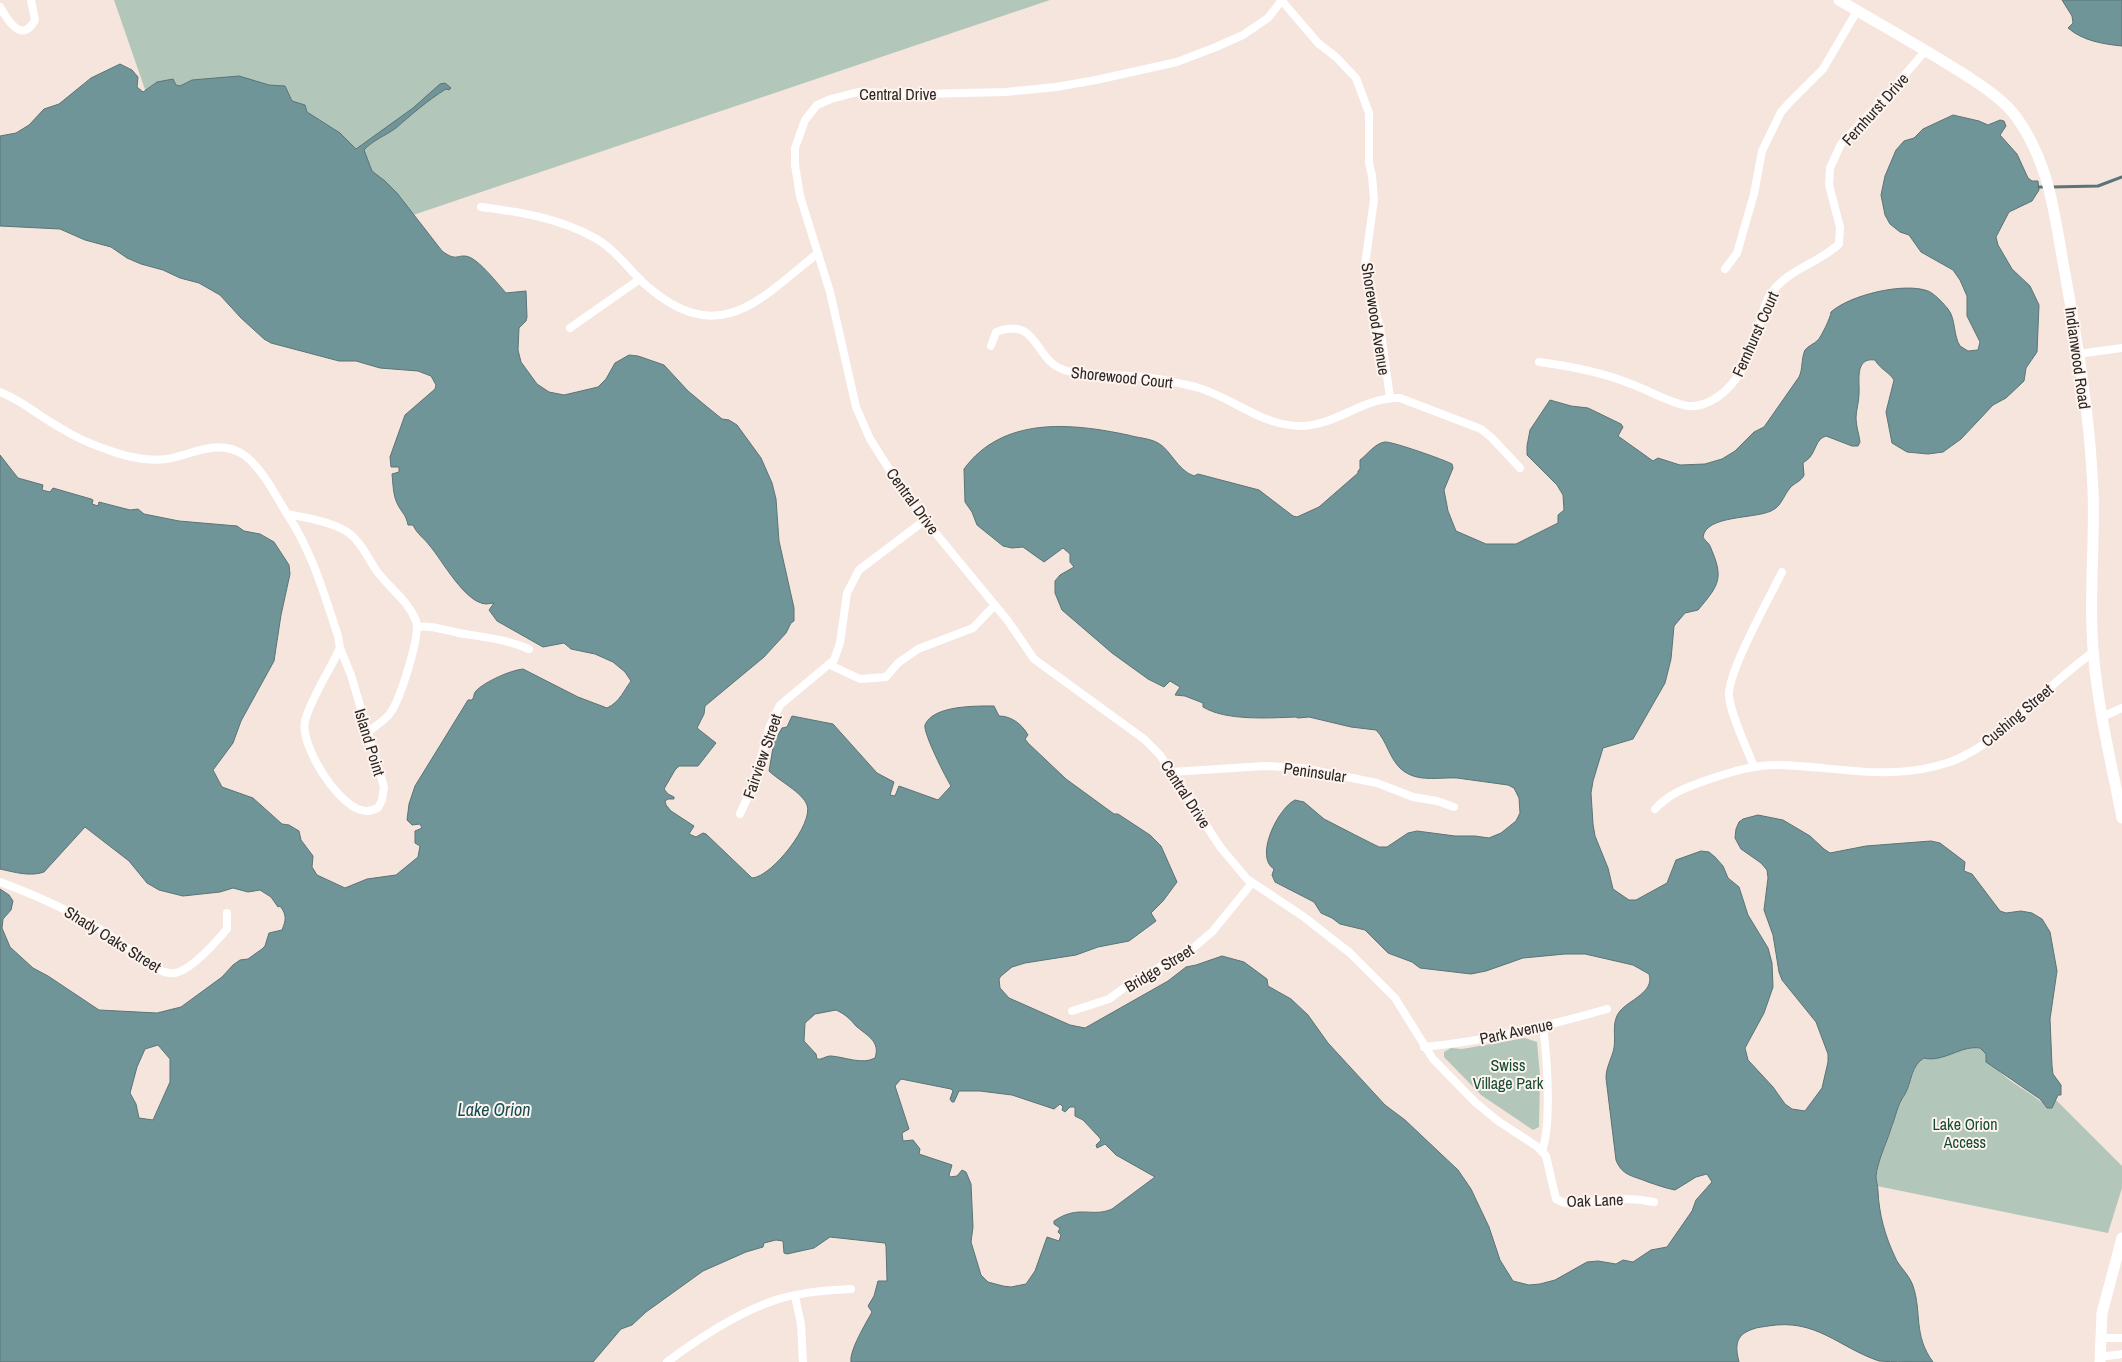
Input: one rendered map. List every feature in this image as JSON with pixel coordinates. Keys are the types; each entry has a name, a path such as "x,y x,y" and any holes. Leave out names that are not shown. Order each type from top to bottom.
{"street":[{"path":"0,7 12,26 21,30 28,28 35,20 31,0"},
{"name":"Central Drive","path":"1282,0 1268,18 1243,35 1177,62 1056,87 959,94 858,92 831,98 817,104 805,120 795,148 795,164 800,196 830,292 856,407 870,439 925,520 995,605 1034,660 1144,738 1160,755 1221,848 1252,882 1304,917 1361,964 1395,998 1433,1059 1475,1102 1498,1121 1542,1151"},
{"name":"Shorewood Avenue","path":"1282,0 1318,42 1356,78 1369,113 1368,163 1372,176 1374,199 1365,265 1381,333 1390,398 1400,398 1481,429 1520,468"},
{"name":"Indianwood Road","path":"1838,0 1925,51 1981,86 2003,103 2016,117 2032,143 2046,173 2078,354 2090,445 2094,490 2093,652 2102,717 2122,818"},
{"path":"1725,269 1737,253 1754,194 1762,151 1781,112 1823,69 1857,11"},
{"name":"Fernhurst Drive","path":"1828,254 1839,244 1840,227 1829,185 1830,168 1841,144 1892,91 1925,51"},
{"path":"481,207 513,211 562,222 596,239 640,279 673,305 698,316 718,317 739,311 761,299 818,253"},
{"name":"Fernhurst Court","path":"1539,362 1562,365 1610,376 1671,402 1691,406 1707,404 1724,393 1740,374 1755,342 1765,305 1771,293 1781,282 1808,263 1828,254"},
{"path":"570,328 640,279"},
{"name":"Shorewood Court","path":"991,346 996,332 1018,328 1029,333 1037,346 1056,368 1097,376 1144,377 1199,388 1269,421 1286,425 1303,426 1326,422 1367,405 1390,398"},
{"path":"2078,354 2122,348"},
{"name":"Island Point","path":"0,392 10,396 58,427 86,442 117,453 144,459 167,459 200,449 225,449 241,454 256,467 299,532 310,556 338,636 340,648 346,660 384,787 382,800 378,808 366,812 354,807 339,796 310,752 304,737 304,722 340,648"},
{"path":"287,514 322,521 343,529 353,536 377,571 407,605 417,627 417,635 398,698 390,714 368,732"},
{"name":"Fairview Street","path":"740,814 753,785 770,726 780,705 834,660 840,643 846,593 859,570 925,520"},
{"path":"1754,767 1734,714 1729,693 1739,660 1782,572"},
{"path":"830,665 860,679 886,677 898,663 918,649 972,628 995,605"},
{"path":"417,627 429,625 460,633 488,636 516,643 529,649"},
{"name":"Cushing Street","path":"1656,809 1672,793 1731,772 1754,767 1780,765 1879,773 1928,767 1951,761 1986,744 2073,667 2093,652"},
{"path":"2102,717 2122,708"},
{"name":"Peninsular","path":"1171,772 1265,766 1302,768 1377,783 1413,797 1437,801 1454,807"},
{"name":"Shady Oaks Street","path":"0,882 42,897 77,914 146,962 163,971 174,974 190,966 228,930 227,913"},
{"name":"Bridge Street","path":"1072,1011 1109,1000 1128,985 1192,949 1212,932 1252,882"},
{"name":"Park Avenue","path":"1424,1047 1490,1038 1607,1009"},
{"path":"1542,1151 1547,1131 1546,1054 1543,1026"},
{"name":"Oak Lane","path":"1542,1151 1546,1156 1556,1199 1564,1204 1634,1198 1654,1202"},
{"path":"2122,1238 2102,1313 2100,1360 2122,1354"},
{"path":"667,1362 698,1340 771,1301 850,1289"},
{"path":"795,1296 801,1324 803,1362"},
{"path":"2101,1338 2122,1338"}],"green space":[{"path":"114,0 1050,0 212,283"},
{"name":"Swiss Village Park","path":"1525,1038 1537,1042 1540,1075 1539,1127 1533,1130 1481,1095 1444,1057 1444,1052 1451,1048 1462,1049"},
{"name":"Lake Orion Access","path":"1976,1047 1983,1051 2006,1077 2047,1108 2056,1100 2122,1166 2122,1188 2108,1233 1877,1186 1876,1178 1880,1158 1893,1126 1897,1108 1909,1086 1916,1065 1924,1057 1933,1059"}],"water":[{"path":"2062,0 2122,0 2122,46 2087,39 2068,28 2073,23 2072,16"},
{"name":"Lake Orion","path":"120,64 132,70 138,77 137,87 143,92 157,82 173,79 176,85 180,86 192,80 239,76 269,85 285,86 292,101 305,105 307,112 340,133 356,149 413,108 440,84 445,83 451,88 449,90 446,89 433,98 396,128 364,150 372,171 397,193 442,251 454,257 465,256 473,259 489,273 506,293 526,291 527,317 526,321 519,328 518,350 521,362 537,384 549,392 564,395 598,387 606,379 615,363 629,355 638,356 664,365 688,391 706,406 722,419 729,420 737,425 761,458 772,483 776,499 779,541 794,608 794,621 786,633 764,657 705,706 704,714 697,728 716,743 698,766 679,766 664,789 674,797 674,799 665,801 666,805 671,811 694,826 689,834 696,837 703,833 706,834 752,878 770,869 790,848 804,824 807,805 805,800 796,791 769,771 774,742 782,728 787,727 792,716 833,724 877,773 894,782 890,795 895,796 899,786 938,800 951,786 931,746 925,725 930,718 946,710 994,706 999,716 1012,719 1023,727 1028,735 1025,739 1028,743 1066,779 1114,814 1118,814 1150,835 1161,846 1177,882 1151,913 1156,921 1129,941 1098,947 1076,955 1025,963 1012,967 999,979 1000,988 1009,998 1070,1025 1085,1028 1168,981 1186,967 1222,956 1244,962 1267,979 1268,986 1291,999 1308,1015 1328,1043 1385,1105 1405,1120 1458,1170 1471,1189 1489,1227 1500,1260 1513,1281 1529,1285 1555,1280 1587,1262 1598,1261 1616,1264 1623,1260 1633,1262 1651,1250 1667,1247 1692,1211 1696,1200 1712,1182 1707,1174 1696,1177 1675,1190 1629,1175 1616,1160 1606,1078 1614,1048 1615,1024 1620,1011 1645,991 1650,980 1649,974 1633,965 1585,954 1523,958 1486,971 1471,974 1420,968 1412,962 1388,953 1365,930 1340,924 1321,913 1314,902 1275,882 1272,875 1274,869 1268,863 1266,854 1267,844 1282,812 1295,800 1304,802 1324,819 1361,838 1379,847 1387,847 1408,833 1417,831 1489,838 1501,833 1516,821 1520,813 1519,798 1514,788 1508,785 1457,778 1421,778 1407,773 1397,765 1376,730 1351,727 1309,717 1248,718 1223,715 1203,707 1203,703 1185,696 1175,695 1180,687 1170,681 1164,687 1148,679 1112,653 1062,610 1055,593 1055,581 1060,575 1074,567 1070,562 1070,554 1063,548 1044,562 1023,547 1012,548 1003,546 977,525 972,512 965,502 964,469 980,452 998,440 1018,432 1039,428 1061,427 1106,431 1155,441 1163,446 1188,473 1194,476 1198,474 1259,490 1293,516 1297,517 1319,507 1358,473 1360,460 1371,449 1381,443 1389,442 1452,464 1453,468 1444,490 1448,511 1456,531 1486,544 1516,544 1558,523 1558,515 1564,510 1563,495 1557,485 1527,455 1530,430 1550,400 1571,406 1588,408 1621,424 1623,427 1618,436 1653,461 1658,458 1680,465 1705,464 1722,459 1735,451 1754,432 1764,427 1799,377 1805,350 1819,338 1831,312 1851,300 1892,289 1905,288 1928,291 1939,299 1951,313 1960,346 1968,351 1978,350 1980,342 1967,316 1967,296 1960,280 1953,270 1921,252 1909,235 1900,232 1890,224 1885,215 1881,195 1885,176 1896,150 1904,141 1914,138 1923,129 1953,115 1988,125 2000,120 2004,121 2006,126 2000,135 2017,154 2028,178 2032,181 2038,181 2039,190 2032,201 2009,212 1996,237 1998,245 2012,269 2030,286 2039,305 2037,352 2026,368 2024,381 2006,398 1993,405 1961,439 1943,452 1928,454 1907,452 1892,443 1886,412 1894,380 1875,360 1864,362 1861,366 1859,377 1859,397 1856,415 1860,442 1858,446 1852,446 1826,436 1823,437 1809,458 1803,463 1803,477 1790,488 1775,509 1763,514 1721,521 1706,530 1703,537 1709,545 1717,566 1718,580 1715,587 1698,610 1685,613 1674,626 1671,659 1665,683 1633,739 1603,748 1591,793 1595,836 1608,868 1613,889 1629,900 1636,900 1667,883 1676,860 1701,851 1709,852 1715,857 1723,866 1728,878 1739,887 1748,915 1768,948 1772,963 1773,987 1764,1013 1745,1048 1748,1060 1773,1087 1785,1104 1792,1109 1805,1111 1822,1088 1828,1054 1816,1022 1782,980 1779,972 1773,935 1764,910 1768,878 1767,870 1761,863 1741,849 1735,838 1736,829 1739,822 1743,819 1758,815 1783,820 1810,836 1830,853 1866,846 1931,841 1940,843 1965,862 1964,871 1972,874 2000,911 2006,913 2021,911 2032,913 2042,919 2050,932 2057,971 2050,1019 2052,1066 2053,1074 2061,1085 2061,1095 2058,1095 2052,1108 2047,1108 2040,1099 1986,1062 1986,1054 1980,1048 1966,1049 1938,1058 1924,1058 1914,1069 1907,1089 1898,1106 1878,1164 1876,1178 1883,1225 1897,1261 1913,1286 1920,1333 1933,1362 1879,1361 1813,1330 1800,1326 1785,1325 1757,1328 1743,1334 1737,1346 1739,1362 851,1362 855,1344 872,1312 868,1306 874,1296 878,1281 887,1281 886,1246 885,1243 830,1237 814,1248 787,1254 784,1253 783,1241 776,1240 764,1243 763,1247 746,1252 703,1271 646,1312 632,1325 621,1329 593,1362 0,1362 0,889 9,895 13,901 11,910 3,919 2,928 10,947 33,968 99,1010 157,1013 181,1007 222,977 233,965 240,960 248,959 262,949 265,946 269,933 282,930 285,918 280,906 278,907 271,897 260,890 248,892 233,888 220,892 183,896 159,890 147,883 129,861 85,827 44,872 28,874 0,869 0,455 18,478 43,485 42,490 50,492 53,488 91,499 93,500 92,504 98,506 99,502 130,510 138,509 144,514 179,521 237,526 244,531 260,534 274,542 289,565 290,574 274,661 241,721 233,743 213,770 222,787 253,798 282,824 289,825 299,831 301,840 313,856 312,867 317,875 345,888 367,879 396,875 418,857 420,846 415,843 415,831 422,828 420,824 412,825 407,820 409,804 415,786 468,700 472,700 475,692 485,684 498,677 523,669 578,697 607,708 618,699 631,681 625,672 613,662 595,654 571,649 564,643 543,647 497,621 489,610 494,603 478,602 462,589 413,525 408,525 394,493 392,474 399,472 399,467 391,467 390,457 405,415 435,389 436,385 431,376 418,371 380,368 356,361 339,361 271,343 241,318 220,295 199,283 141,264 127,258 111,247 85,240 60,229 0,226 0,136 16,133 29,125 44,109 59,104 91,78","holes":["836,1010 847,1017 871,1039 876,1047 875,1058 865,1061 831,1056 817,1059 816,1054 804,1041 805,1023 815,1014","158,1045 170,1059 170,1082 153,1120 139,1118 136,1104 130,1093 137,1067 145,1049","901,1079 951,1089 953,1091 950,1099 952,1102 954,1102 959,1091 980,1091 1012,1095 1054,1109 1060,1104 1065,1112 1070,1107 1075,1107 1075,1116 1083,1120 1101,1140 1096,1145 1097,1148 1105,1144 1116,1155 1155,1177 1112,1209 1098,1212 1071,1213 1054,1221 1054,1224 1060,1228 1058,1232 1061,1235 1059,1241 1047,1237 1035,1271 1026,1284 1011,1287 988,1282 981,1275 971,1242 973,1227 971,1184 966,1172 962,1170 957,1176 950,1177 952,1165 919,1154 920,1149 913,1140 903,1141 902,1133 909,1129 895,1086"]}],"waterway":[{"path":"2052,187 2098,186 2122,177"},
{"path":"2039,187 2046,187"}]}
